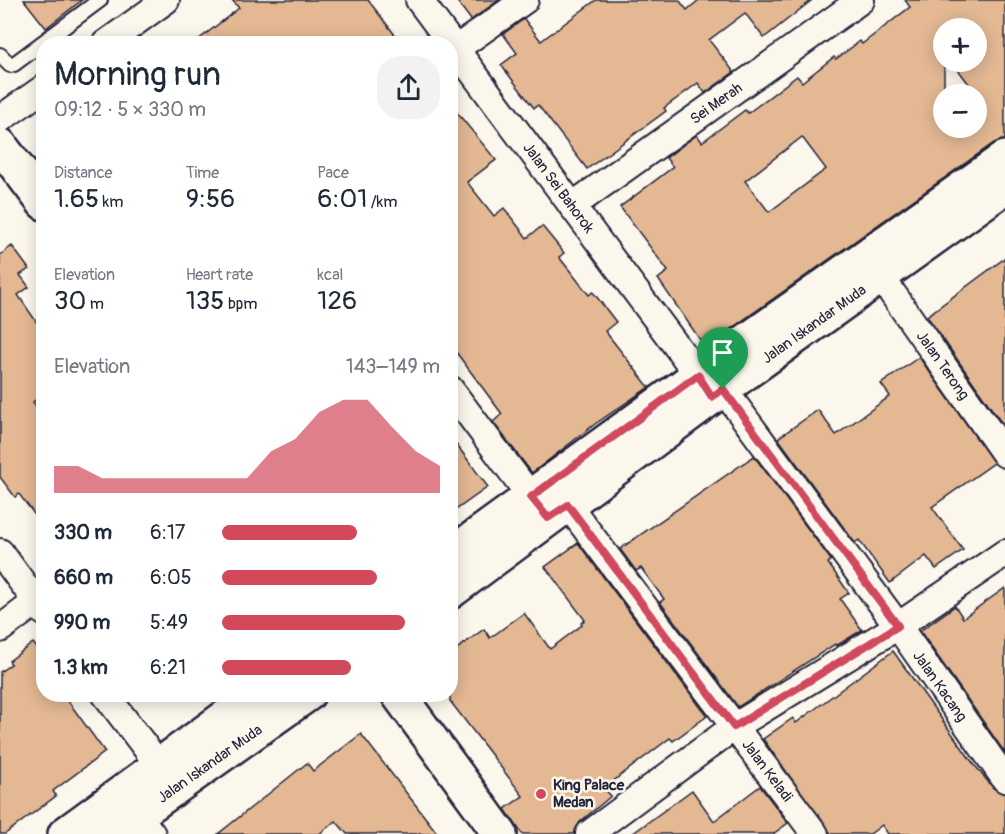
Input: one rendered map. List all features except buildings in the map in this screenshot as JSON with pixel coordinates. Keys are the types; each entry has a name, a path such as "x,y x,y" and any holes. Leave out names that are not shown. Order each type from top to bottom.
{"main road":[{"path":"0,145 36,192"},
{"name":"Jalan Iskandar Muda","path":"458,585 549,506 711,387 1005,158"},
{"name":"Jalan Iskandar Muda","path":"711,387 881,277 1005,188"},
{"name":"Jalan Iskandar Muda","path":"458,551 549,506"},
{"name":"Jalan Iskandar Muda","path":"65,834 246,702"},
{"name":"Jalan Iskandar Muda","path":"110,834 144,824 298,702"},
{"path":"404,702 500,834"}],"street":[{"path":"116,36 166,0"},
{"name":"Jalan Sei Bahorok","path":"419,0 443,36"},
{"path":"458,47 525,0"},
{"name":"Sei Merah","path":"572,206 861,0"},
{"name":"Jalan Sei Bahorok","path":"458,58 711,387"},
{"path":"0,119 36,94"},
{"name":"Jalan Terong","path":"881,277 1005,454"},
{"name":"Jalan Kacang","path":"711,387 898,626 1005,779"},
{"name":"Jalan Keladi","path":"458,398 734,727 815,834"},
{"path":"0,552 36,602"},
{"path":"589,834 734,727 898,626 1005,553"},
{"path":"0,629 36,609"},
{"path":"111,702 159,765"}],"lane":[{"path":"52,36 100,0"},
{"path":"0,56 10,65 36,48"}],"place":[{"name":"King Palace Medan","path":"541,794"}],"route":[{"path":"698,375 712,397 723,389 898,626 734,727 568,505 548,518 531,497 698,375"}]}
